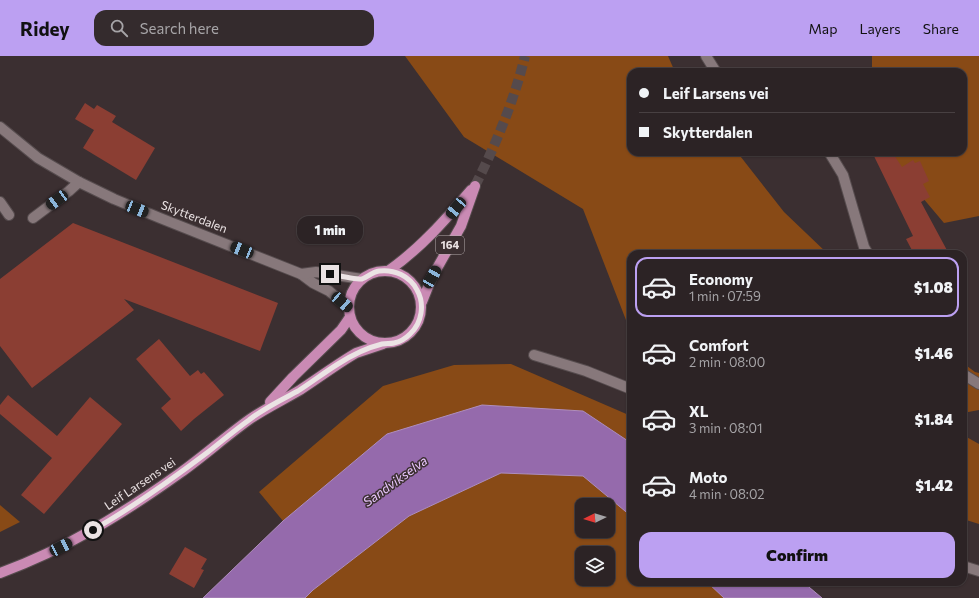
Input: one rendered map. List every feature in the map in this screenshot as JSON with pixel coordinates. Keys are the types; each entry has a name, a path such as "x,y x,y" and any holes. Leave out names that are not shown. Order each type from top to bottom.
{"main road":[{"name":"164","path":"349,312 351,293 357,284 372,273 388,271 409,256 446,220 475,186 461,226 432,277 422,302 419,321 407,337 395,343 383,344"},
{"path":"388,271 398,273 411,281 422,302"},
{"path":"349,312 354,327 359,333 369,340 383,344"},
{"name":"Leif Larsens vei","path":"263,410 293,377 341,330 349,312"},
{"name":"Leif Larsens vei","path":"0,572 53,551 120,514 181,472 263,410 299,390 350,356 383,344"}],"street":[{"path":"706,56 714,68"},
{"name":"Skytterdalen","path":"0,127 38,158 79,182 114,199 301,274 313,283 328,291 349,312"},
{"path":"831,156 843,176 866,250"},
{"path":"33,218 79,182"},
{"path":"0,202 9,215"},
{"name":"Skytterdalen","path":"301,274 316,272 362,279"},
{"path":"534,355 586,371 627,387"},
{"path":"967,376 979,384"},
{"path":"967,567 979,571"}],"shaded area":[{"path":"405,56 668,56 673,68 627,68 627,156 740,156 784,212 824,250 627,250 627,323 583,209 464,137"},
{"path":"872,56 979,56 979,216 944,223 887,156 967,156 967,68 872,68"},
{"path":"511,364 627,414 627,440 583,411 387,434 283,521 259,492 383,386 454,365"},
{"path":"967,366 979,373 979,410 967,412"},
{"path":"967,437 979,444 979,524 967,520"},
{"path":"501,473 583,476 609,498 575,498 575,538 615,538 615,503 627,513 627,586 711,586 724,598 305,598 313,590 409,516"},
{"path":"0,505 20,522 0,532"}],"water":[{"name":"Sandvikselva","path":"482,405 583,411 627,440 627,513 615,503 615,498 609,498 583,476 501,473 409,516 313,590 305,598 203,598 283,521 387,434"},
{"path":"711,586 808,586 822,598 724,598"}],"building":[{"path":"85,103 94,109 97,105 116,116 112,122 155,148 136,180 83,148 94,130 75,119"},
{"path":"874,156 895,156 902,167 913,160 915,163 920,161 929,181 923,184 930,197 921,202 947,250 912,250 906,239 913,236"},
{"path":"73,223 278,303 260,351 124,299 134,310 32,388 0,346 0,279"},
{"path":"159,339 190,376 198,370 201,374 204,372 224,395 181,431 161,408 171,399 136,359"},
{"path":"8,395 57,436 90,397 122,424 44,514 21,495 52,458 0,414 0,405"},
{"path":"185,547 207,559 201,569 204,570 194,588 169,574"}],"tunnel":[{"path":"475,186 504,122 516,89 525,56"}],"route":[{"path":"93,530 149,495 263,410 299,390 356,354 383,344 395,343 407,337 419,321 422,302 411,281 404,276 388,271 372,273 362,279 330,274"}]}
